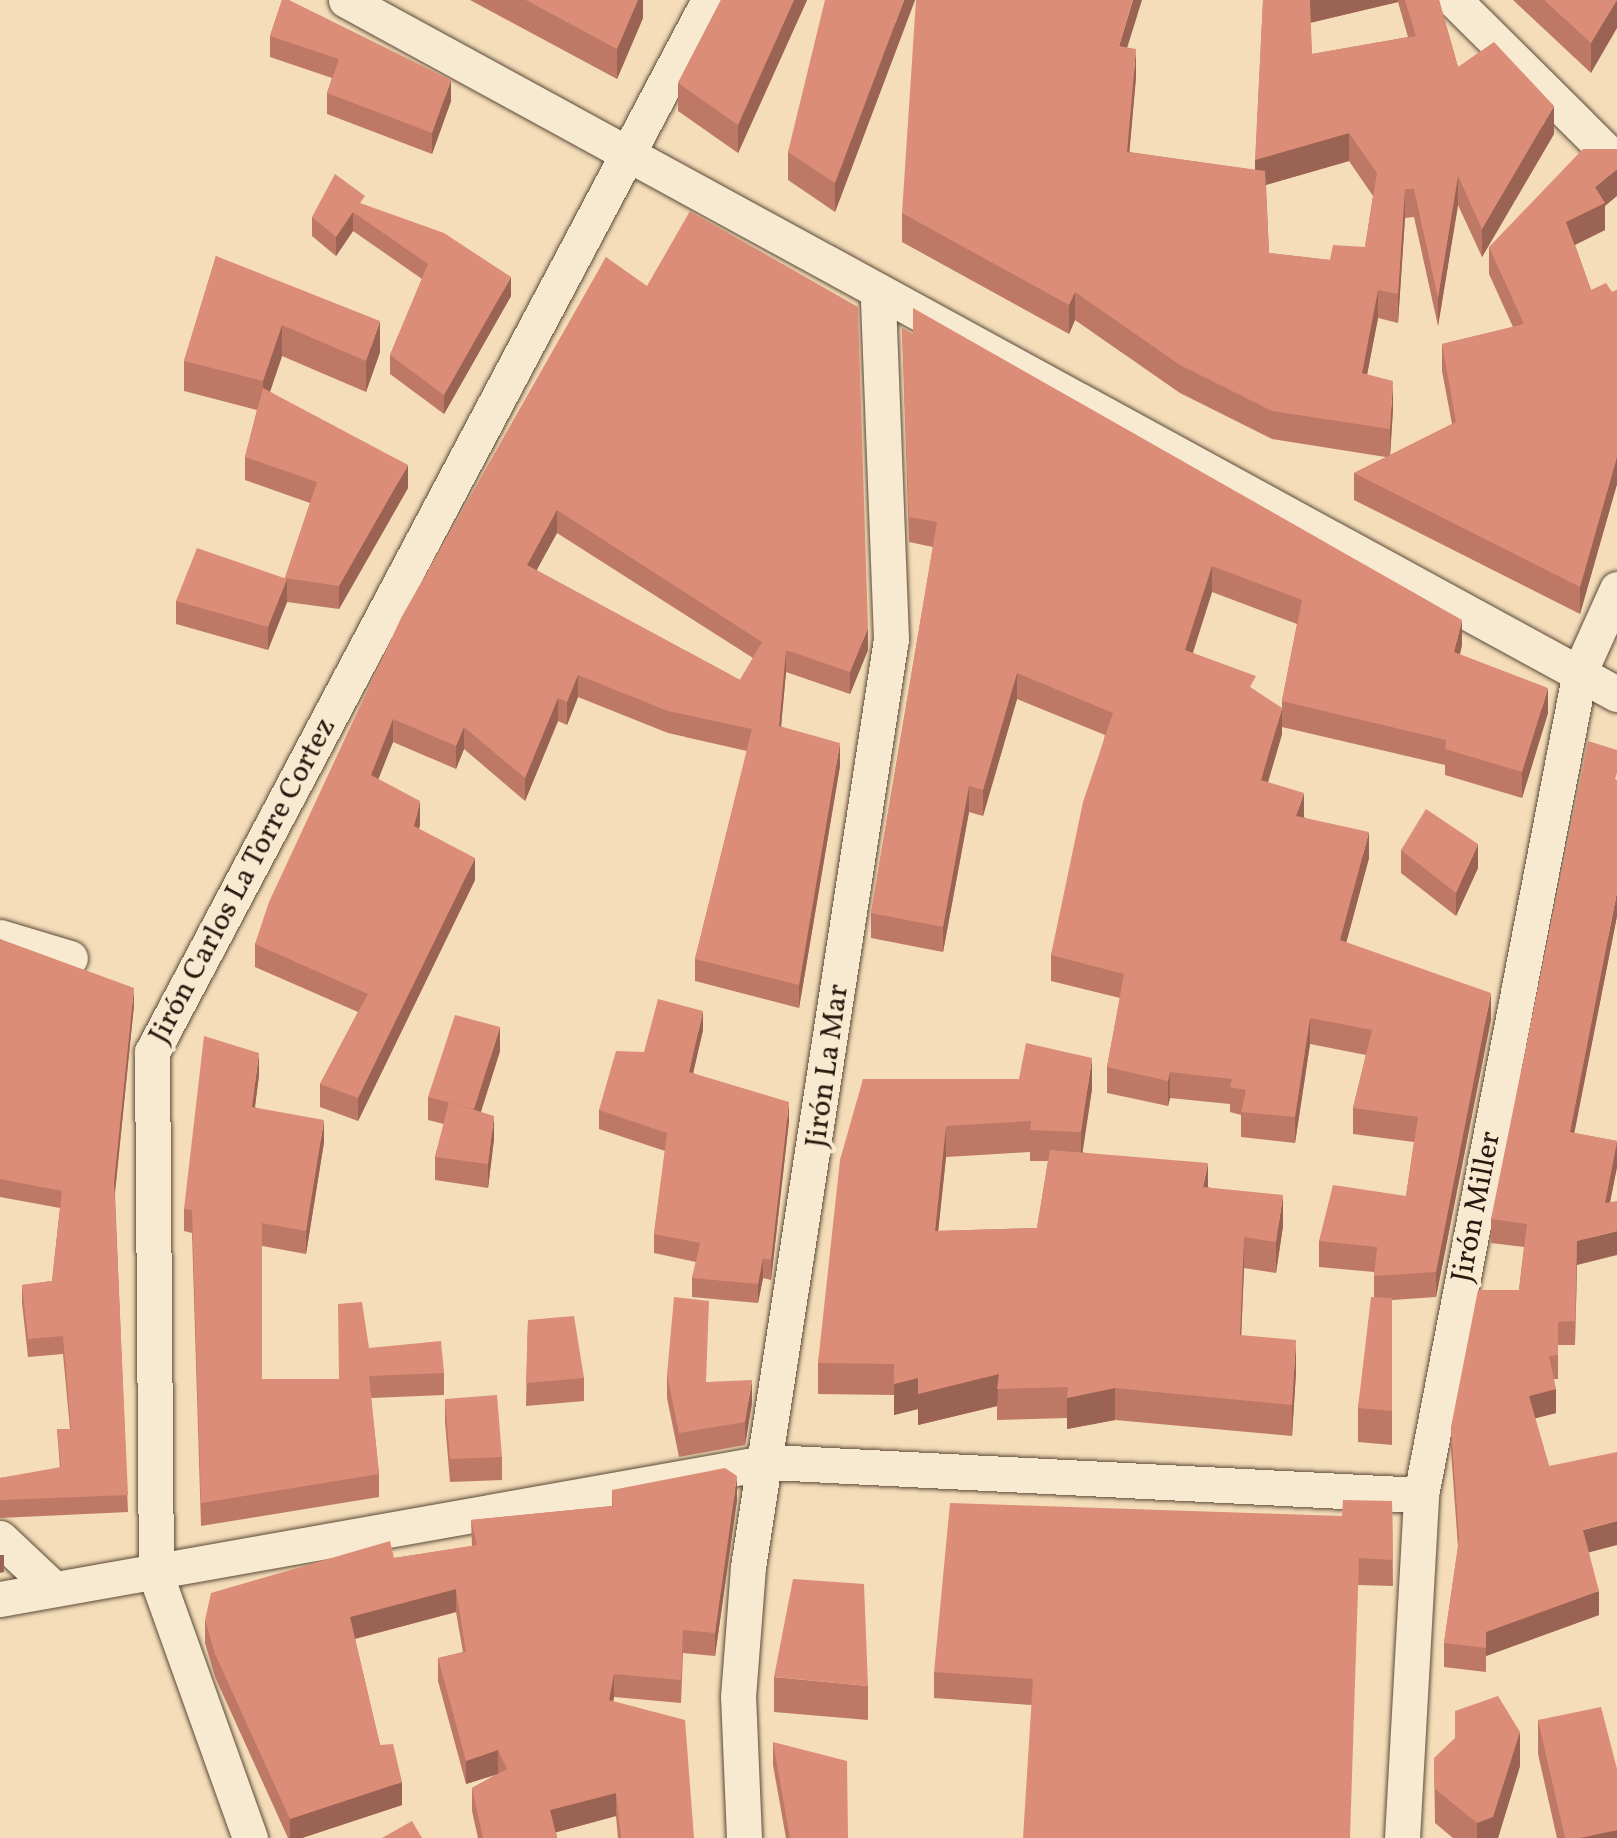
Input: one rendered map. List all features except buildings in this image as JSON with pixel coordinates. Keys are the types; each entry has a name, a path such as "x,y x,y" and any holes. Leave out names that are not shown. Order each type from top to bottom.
{"street":[{"path":"346,0 629,147 878,293 1617,694"},
{"name":"Jirón Carlos La Torre Cortez","path":"250,1838 156,1576 152,1052 709,0"},
{"path":"1454,0 1617,162"},
{"name":"Jirón La Mar","path":"744,1838 738,1697 748,1567 770,1462 891,640 878,293"},
{"name":"Jirón Miller","path":"1402,1838 1421,1495 1580,671 1617,589"},
{"path":"0,937 70,958"},
{"path":"0,1599 52,1587 156,1576 770,1462 1421,1495"},
{"path":"0,1538 52,1587"}]}
